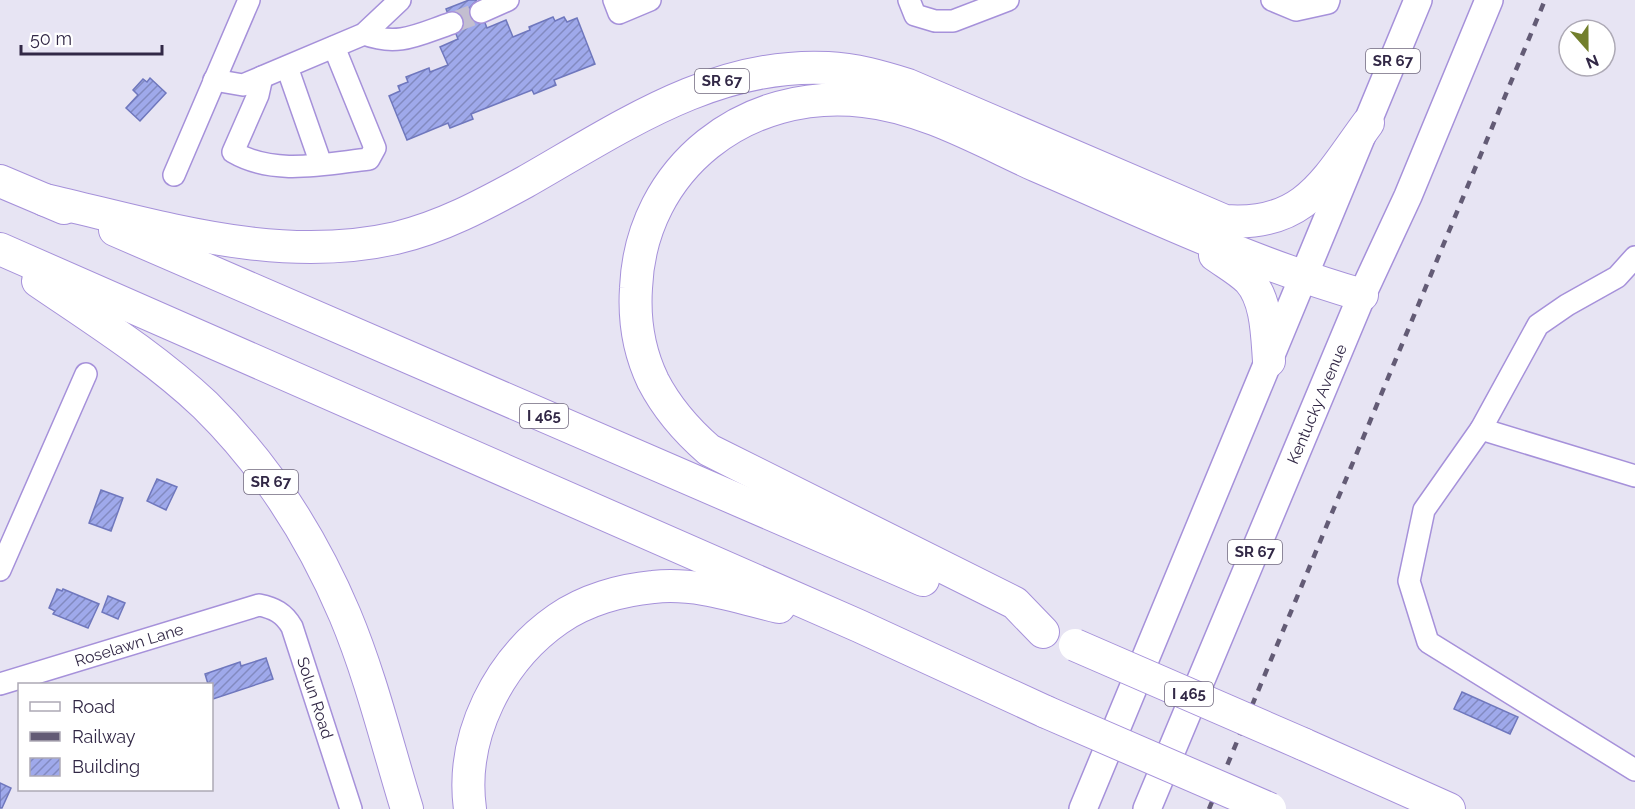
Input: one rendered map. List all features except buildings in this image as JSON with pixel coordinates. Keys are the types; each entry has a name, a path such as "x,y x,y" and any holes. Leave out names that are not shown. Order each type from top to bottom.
{"highway":[{"name":"SR 67","path":"45,200 242,243 303,248 396,238 456,218 486,204 665,104 696,90 748,74 801,68 829,68 873,74 908,85 1225,221 1256,221 1270,219 1295,210 1318,189 1368,123"},
{"path":"1043,632 1015,603 709,450 688,432 669,409 652,379 640,345 635,308 636,270 643,240 655,207 673,178 698,152 726,130 766,111 792,103 825,99 865,100 914,113 1172,225 1308,270"},
{"name":"I 465","path":"0,181 1449,809"},
{"path":"1225,221 1308,270 1362,295"},
{"path":"1172,225 1239,271 1252,284 1263,311 1269,360"},
{"path":"0,249 1270,809"},
{"name":"SR 67","path":"0,255 106,327 169,374 214,415 267,477 289,508 315,552 346,616 362,660 407,809"},
{"path":"470,809 469,771 486,707 501,679 522,651 546,629 573,610 603,597 636,589 683,586 859,626"}],"main road":[{"name":"SR 67","path":"1368,123 1418,0"},
{"name":"Kentucky Avenue","path":"1147,809 1362,295 1408,196 1490,0"},
{"path":"1083,809 1368,123"}],"street":[{"path":"174,175 249,0"},
{"path":"214,80 243,84 364,34 400,0"},
{"path":"481,12 508,0"},
{"path":"614,0 619,13 650,0"},
{"path":"909,0 915,15 935,21 953,21 1008,0"},
{"path":"1272,0 1296,10 1328,3 1329,0"},
{"path":"364,34 374,38 400,41 452,23"},
{"path":"262,76 258,95 233,152 248,161 289,167 369,159 375,148 334,46"},
{"path":"287,67 321,164"},
{"path":"1635,257 1617,277 1567,305 1538,325 1481,429 1424,510 1408,581 1428,642 1635,770"},
{"path":"0,570 86,374"},
{"path":"1481,429 1635,476"},
{"name":"Roselawn Lane","path":"0,684 259,605"},
{"name":"Solun Road","path":"259,605 278,611 292,627 351,809"}],"tunnel":[{"path":"452,23 481,12"}],"railway":[{"path":"1209,809 1545,0"}]}
